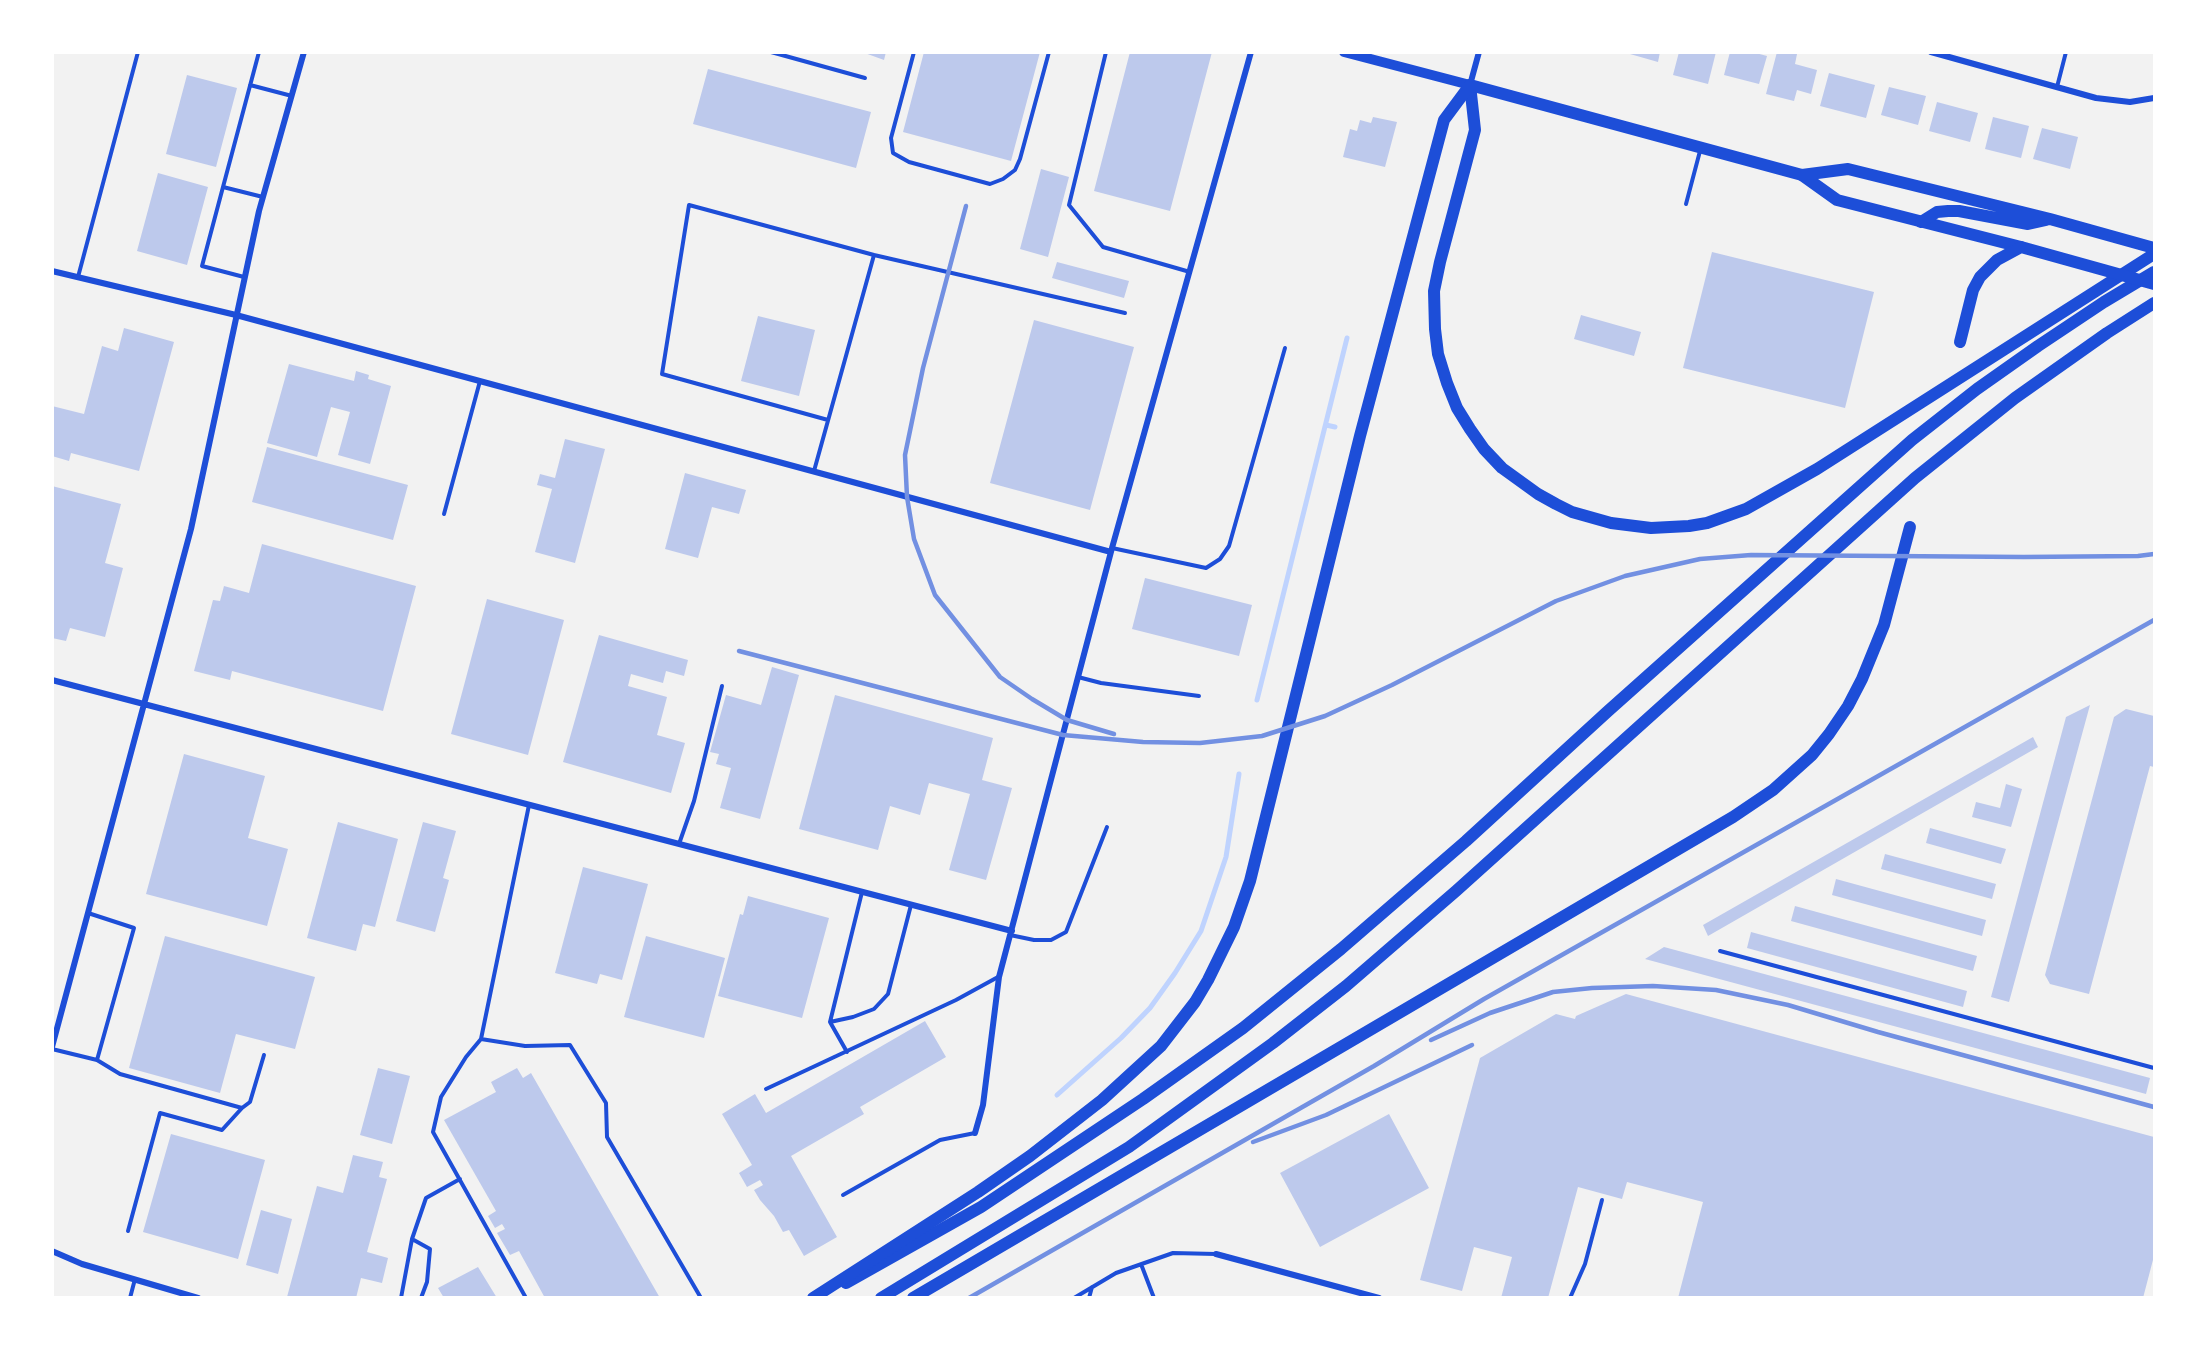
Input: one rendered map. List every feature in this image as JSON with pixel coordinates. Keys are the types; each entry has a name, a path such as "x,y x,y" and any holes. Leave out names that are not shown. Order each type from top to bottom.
{"main road":[{"path":"1344,52 1802,175 1837,200 2154,284"},
{"path":"1470,85 1475,130 1434,291 1438,354 1447,383 1457,408 1484,449 1520,482 1572,512 1611,523 1670,528 1707,523 1746,509 1810,474 2154,254"},
{"path":"813,1298 978,1192 1030,1156 1102,1100 1161,1046 1195,1002 1208,980 1234,927 1250,881 1360,436 1444,120 1470,85"},
{"path":"1802,175 1848,169 2050,219 2154,248"},
{"path":"1921,222 1937,212 1948,211 2028,224 2050,219"},
{"path":"1960,342 1973,290 1980,277 1997,260 2021,247"},
{"path":"820,1298 981,1207 1143,1099 1243,1028 1341,949 1414,886 1912,440 2038,346 2154,272"},
{"path":"881,1298 1129,1147 1273,1043 1395,945 1914,478 2014,398 2154,303"},
{"path":"913,1298 1733,817 1773,790 1812,755 1829,734 1858,688 1884,625 1910,527"}],"street":[{"path":"52,1048 191,530 263,197 304,52"},
{"path":"975,1133 983,1105 999,977 1112,550 1251,52"},
{"path":"1470,85 1479,52"},
{"path":"1931,52 2096,98 2130,102 2154,98"},
{"path":"52,271 236,315 814,472 1112,550"},
{"path":"52,680 1011,933"},
{"path":"52,1251 82,1264 198,1298"},
{"path":"1216,1254 1379,1298"}],"lane":[{"path":"78,277 138,52"},
{"path":"245,277 202,266 259,52"},
{"path":"771,52 865,78"},
{"path":"792,58 793,52"},
{"path":"914,52 891,138 893,153 909,162 990,184 1016,170 1049,52"},
{"path":"1106,52 1069,205 1103,247 1190,272"},
{"path":"2057,87 2066,52"},
{"path":"250,85 292,96"},
{"path":"1686,204 1701,147"},
{"path":"223,187 263,197"},
{"path":"828,420 662,374 689,205 874,255 1125,313"},
{"path":"814,472 874,255"},
{"path":"1112,550 1206,568 1220,559 1229,546 1285,348"},
{"path":"444,514 480,381"},
{"path":"1078,677 1101,683 1199,696"},
{"path":"679,844 694,801 722,686"},
{"path":"526,1298 433,1132 441,1097 481,1039 529,805"},
{"path":"1011,933 1034,940 1051,940 1066,932 1107,827"},
{"path":"847,1052 830,1022 862,892"},
{"path":"830,1022 853,1017 873,1009 888,994 911,905"},
{"path":"88,913 134,928 97,1060"},
{"path":"1720,951 2154,1068"},
{"path":"766,1089 956,1000 999,977"},
{"path":"481,1039 525,1046 570,1045 606,1103 607,1137 701,1298"},
{"path":"52,1048 97,1060 120,1074 242,1108"},
{"path":"128,1231 160,1113 222,1130 250,1102 264,1055"},
{"path":"843,1196 940,1140 975,1133"},
{"path":"401,1298 412,1239 426,1198 460,1179"},
{"path":"1570,1298 1585,1264 1602,1200"},
{"path":"412,1239 430,1249 427,1282 422,1298"},
{"path":"1074,1298 1116,1273 1173,1253 1216,1254"},
{"path":"1141,1264 1154,1298"},
{"path":"130,1298 135,1279"},
{"path":"1089,1298 1092,1287"}],"building":[{"path":"862,52 886,52 884,60"},
{"path":"924,52 1040,52 1011,161 903,132"},
{"path":"1130,52 1212,52 1170,211 1094,191"},
{"path":"1623,52 1660,52 1658,62"},
{"path":"1679,52 1716,52 1708,84 1673,75"},
{"path":"1730,52 1752,52 1767,56 1759,84 1724,75"},
{"path":"1777,52 1797,54 1795,64 1817,70 1811,94 1797,90 1794,101 1766,94"},
{"path":"708,69 871,112 856,168 693,124"},
{"path":"1829,73 1875,85 1866,118 1820,106"},
{"path":"187,75 237,88 216,167 166,154"},
{"path":"1889,87 1926,96 1918,125 1881,115"},
{"path":"1937,102 1978,113 1970,142 1929,131"},
{"path":"1373,117 1397,122 1385,167 1343,157 1350,129 1357,131 1360,120 1371,123"},
{"path":"1993,117 2029,126 2021,158 1985,149"},
{"path":"2042,128 2078,137 2070,169 2033,159"},
{"path":"1041,169 1069,177 1048,257 1020,249"},
{"path":"158,173 208,187 187,265 137,251"},
{"path":"1712,252 1874,292 1845,408 1683,368"},
{"path":"1057,262 1129,281 1124,298 1052,278"},
{"path":"1581,315 1641,332 1634,356 1574,339"},
{"path":"758,316 815,330 799,396 741,381"},
{"path":"1034,320 1134,347 1090,510 990,483"},
{"path":"124,328 174,342 139,471 71,453 69,461 52,456 52,406 84,414 102,346 118,351"},
{"path":"289,364 354,381 356,371 369,375 368,379 391,386 370,464 338,455 350,412 331,407 317,457 267,443"},
{"path":"565,439 605,449 575,563 535,552 552,489 537,485 540,474 555,478"},
{"path":"267,447 408,485 393,540 252,502"},
{"path":"685,473 746,490 739,514 712,507 698,558 665,549"},
{"path":"52,486 121,504 105,563 123,568 105,637 70,628 66,641 52,638"},
{"path":"262,544 416,586 383,711 232,671 230,680 194,671 213,600 220,601 224,586 249,593"},
{"path":"1145,578 1252,605 1239,656 1132,629"},
{"path":"487,599 564,620 528,755 451,734"},
{"path":"599,635 688,660 684,676 666,671 663,683 631,674 628,686 667,697 657,735 685,743 671,793 563,762"},
{"path":"772,667 799,675 760,819 720,808 731,768 716,764 719,754 710,752 726,695 761,705"},
{"path":"835,695 993,738 982,780 1012,788 986,880 949,870 970,794 929,783 920,815 890,806 878,850 799,829"},
{"path":"2090,705 2009,1002 1991,997 2066,717"},
{"path":"2126,709 2154,716 2154,767 2150,766 2089,994 2050,984 2045,975 2114,717"},
{"path":"2033,737 2038,747 1708,936 1703,925"},
{"path":"184,754 265,776 248,838 288,849 267,926 146,894"},
{"path":"2006,784 2022,789 2011,827 1972,817 1976,802 2000,808"},
{"path":"338,822 398,839 375,927 363,924 356,951 307,938"},
{"path":"423,822 456,831 443,878 449,880 435,932 396,921"},
{"path":"1930,828 2006,849 2001,864 1926,843"},
{"path":"1885,854 1996,884 1992,899 1881,869"},
{"path":"583,867 648,884 622,980 600,974 597,984 555,973"},
{"path":"1836,879 1986,920 1982,936 1832,895"},
{"path":"748,896 829,918 802,1018 718,996 740,914 743,915"},
{"path":"1795,906 1977,956 1973,971 1791,921"},
{"path":"1751,932 1967,991 1963,1007 1747,948"},
{"path":"165,936 315,977 295,1049 236,1034 220,1093 129,1068"},
{"path":"646,936 725,958 704,1038 624,1017"},
{"path":"1664,947 2150,1078 2146,1094 1645,959"},
{"path":"1626,994 2154,1137 2154,1256 2143,1298 1678,1298 1703,1202 1627,1182 1622,1199 1578,1187 1548,1298 1501,1298 1512,1257 1474,1247 1462,1291 1420,1280 1480,1058 1556,1014 1575,1019 1576,1016"},
{"path":"925,1021 946,1057 860,1107 864,1114 791,1156 837,1237 804,1256 789,1230 783,1232 754,1190 763,1185 760,1180 747,1187 739,1173 752,1165 722,1114 755,1094 766,1113"},
{"path":"378,1068 410,1076 392,1144 360,1135"},
{"path":"517,1068 523,1078 531,1073 660,1298 545,1298 519,1251 510,1255 497,1233 505,1229 502,1224 495,1228 488,1216 496,1211 444,1120 496,1092 491,1082"},
{"path":"1389,1114 1429,1188 1320,1247 1280,1173"},
{"path":"171,1134 265,1160 238,1259 143,1232"},
{"path":"353,1155 383,1162 379,1177 387,1179 367,1252 388,1258 382,1283 361,1278 356,1298 287,1297 317,1186 343,1193"},
{"path":"261,1210 292,1219 278,1274 246,1265"},
{"path":"478,1267 497,1298 444,1298 438,1288"}],"waterway":[{"path":"1257,700 1347,338"},
{"path":"1326,425 1335,427"},
{"path":"1057,1095 1121,1038 1150,1008 1201,931 1226,857 1239,774"}],"railway":[{"path":"966,206 923,368 905,455 907,497 914,539 935,595 1000,677 1067,720 1114,734"},
{"path":"739,651 1063,735 1143,742 1200,743 1262,736 1325,716 1392,685 1556,601 1625,576 1700,559 1751,555 2024,557 2154,554"},
{"path":"969,1298 1374,1066 1484,999 2154,620"},
{"path":"1431,1040 1490,1013 1553,992 1653,986 1716,990 1788,1005 1878,1032 2154,1107"},
{"path":"1253,1142 1326,1115 1472,1045"}]}
